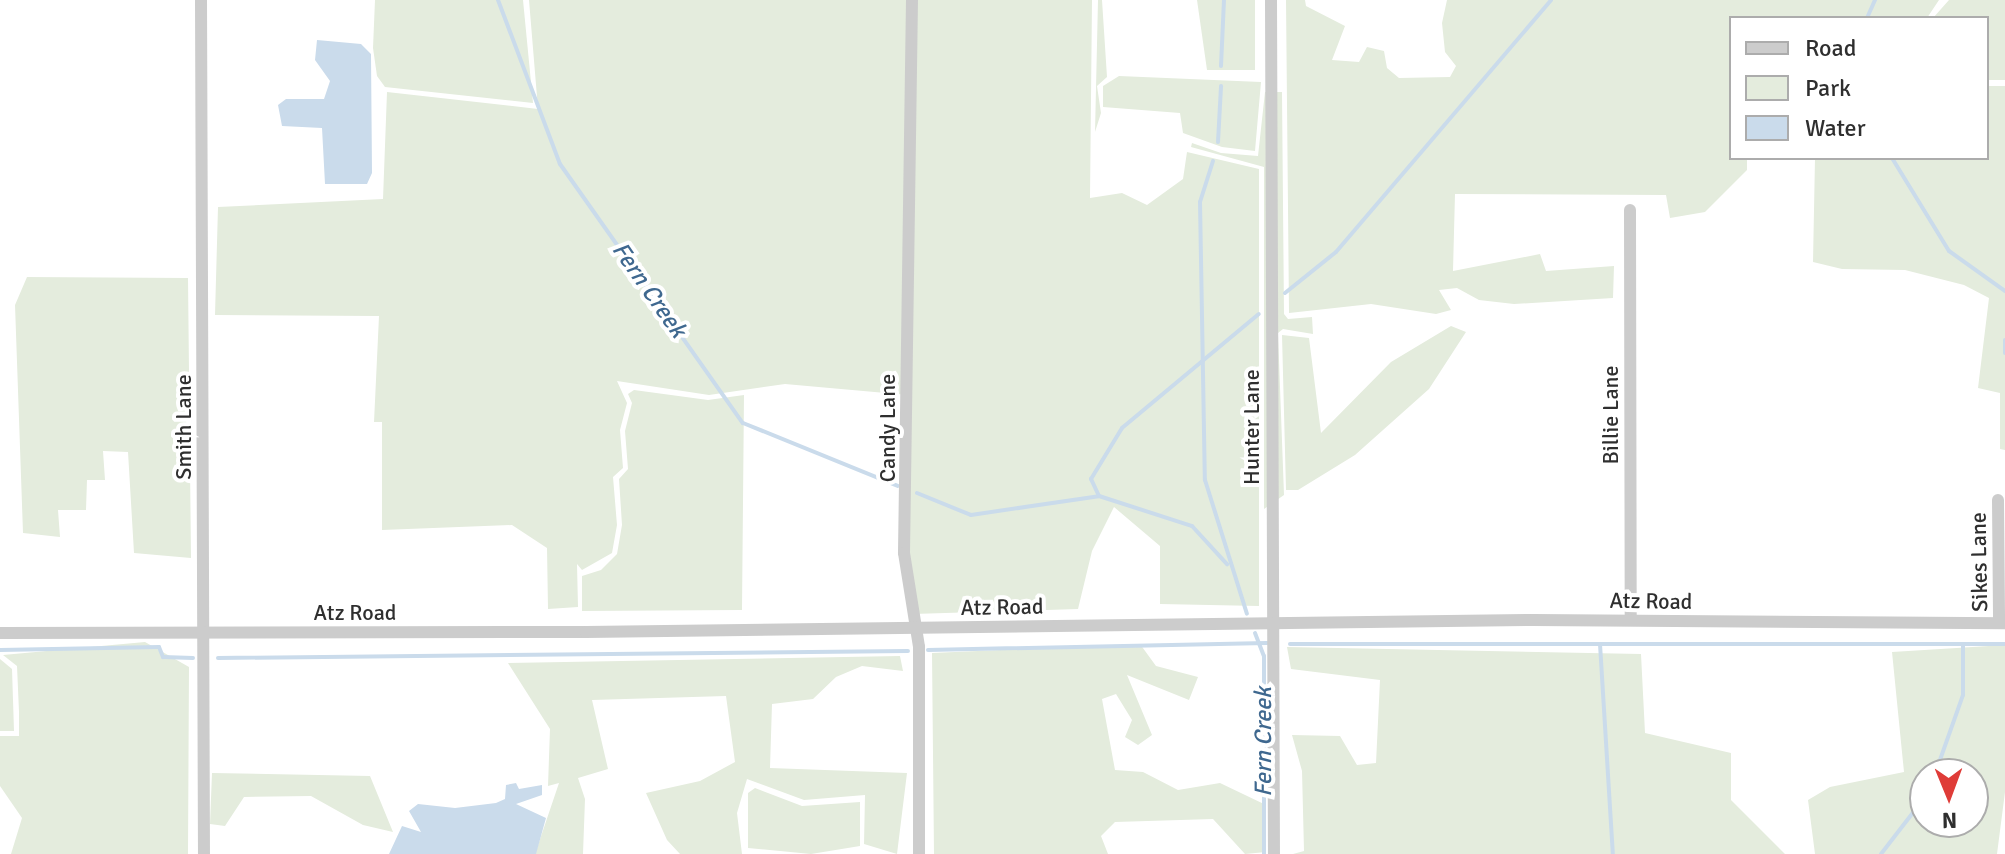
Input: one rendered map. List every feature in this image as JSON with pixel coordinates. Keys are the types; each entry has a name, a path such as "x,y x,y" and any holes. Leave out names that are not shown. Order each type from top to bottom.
{"street":[{"name":"Smith Lane","path":"201,0 204,854"},
{"name":"Candy Lane","path":"912,0 904,553 906,589 917,628 919,854"},
{"name":"Hunter Lane","path":"1271,0 1274,854"},
{"name":"Billie Lane","path":"1630,210 1631,620"},
{"name":"Sikes Lane","path":"1998,500 2002,623"},
{"name":"Atz Road","path":"0,633 1631,620 2002,623"}],"green space":[{"path":"375,0 523,0 533,103 385,87 377,76 373,48"},
{"path":"529,0 1092,0 1090,198 1122,193 1147,205 1183,179 1187,152 1259,169 1259,606 1160,604 1160,546 1114,507 1092,551 1078,609 913,614 906,589 908,395 785,384 709,395 617,381 627,403 620,430 623,468 613,477 617,525 612,553 582,570 577,564 578,607 548,609 547,548 512,525 382,530 382,422 374,422 379,316 215,315 218,207 383,199 387,92 538,109"},
{"path":"1098,0 1102,0 1107,77 1097,86 1101,113 1095,132"},
{"path":"1197,0 1255,0 1255,70 1207,70"},
{"path":"1286,0 1305,0 1306,6 1345,26 1332,60 1359,62 1367,47 1384,51 1387,68 1399,78 1450,77 1456,66 1445,52 1442,23 1447,0 1939,0 1928,16 1729,16 1729,160 1747,160 1747,170 1705,212 1670,218 1666,195 1455,194 1453,271 1540,254 1546,271 1614,266 1613,298 1514,304 1479,300 1457,288 1439,290 1451,310 1436,314 1371,304 1289,313"},
{"path":"1949,0 2005,0 2005,80 1989,80 1989,16 1935,16"},
{"path":"1119,76 1261,82 1255,151 1222,147 1183,133 1180,113 1103,107 1103,86"},
{"path":"1989,86 2005,86 2005,450 2000,449 2000,393 1978,388 1989,298 1964,285 1905,270 1842,269 1813,262 1815,160 1989,160"},
{"path":"1265,92 1282,92 1284,314 1288,319 1312,317 1313,334 1283,329 1278,333 1284,495 1264,509 1264,167 1191,147 1192,143 1221,153 1258,156"},
{"path":"27,277 188,278 191,558 134,553 128,452 103,451 105,480 87,480 86,510 58,510 60,537 23,533 15,305"},
{"path":"1451,326 1466,332 1429,389 1355,455 1298,490 1286,490 1282,335 1309,338 1321,433 1391,362"},
{"path":"634,390 708,400 744,395 742,610 582,611 582,576 601,570 617,554 622,525 619,479 628,469 625,431 632,403 628,394"},
{"path":"145,642 189,667 188,854 11,854 22,818 0,786 0,736 19,736 19,712 17,666 3,655"},
{"path":"1140,644 1156,666 1198,677 1189,700 1127,675 1152,735 1138,745 1125,737 1132,720 1116,694 1102,699 1115,770 1143,772 1178,790 1220,783 1266,805 1266,852 1245,854 1213,819 1115,822 1101,836 1108,854 934,854 932,653"},
{"path":"2005,645 2005,792 1997,854 1815,854 1808,800 1830,787 1904,772 1892,652"},
{"path":"1287,647 1641,654 1645,733 1731,753 1731,800 1785,854 1293,854 1304,851 1302,771 1292,735 1340,736 1357,765 1376,763 1380,680 1291,669"},
{"path":"900,656 903,671 862,666 836,677 813,699 772,704 770,768 907,773 897,854 864,844 865,795 804,800 747,779 737,813 742,854 680,854 667,840 646,793 700,781 735,762 726,696 592,700 608,769 578,778 585,799 583,854 535,854 559,783 548,786 550,729 508,663"},
{"path":"0,659 12,669 14,731 0,731"},
{"path":"212,773 370,776 393,832 363,825 311,796 244,797 225,826 210,824"},
{"path":"755,788 802,806 860,802 860,846 811,854 748,848 748,793"}],"water":[{"path":"317,40 361,44 371,54 372,173 367,184 325,184 322,128 282,126 278,105 286,99 324,99 330,81 315,60"},
{"path":"516,783 519,789 542,785 542,795 516,804 546,818 536,854 389,854 402,826 421,832 409,811 418,804 455,808 496,803 505,799 506,785"}],"waterway":[{"name":"Fern Creek","path":"498,0 560,164 743,423 898,486"},
{"name":"Fern Creek","path":"1221,66 1224,0"},
{"path":"1285,293 1336,252 1551,0"},
{"path":"1868,16 1875,0"},
{"name":"Fern Creek","path":"1218,142 1221,86"},
{"path":"1893,160 1949,251 2005,291"},
{"name":"Fern Creek","path":"1213,161 1200,202 1205,480 1247,614"},
{"path":"1099,496 1091,479 1122,428 1259,314"},
{"path":"2005,340 2005,353"},
{"name":"Fern Creek","path":"917,493 971,515 1099,496 1192,526 1227,564"},
{"name":"Fern Creek","path":"1255,633 1264,656 1264,854"},
{"path":"928,650 1267,643"},
{"path":"1290,644 2005,644"},
{"path":"1600,644 1613,854"},
{"path":"1941,758 1963,695 1963,644"},
{"path":"0,650 159,647 163,657 193,658"},
{"path":"218,658 908,651"},
{"path":"1881,854 1909,818"}]}
